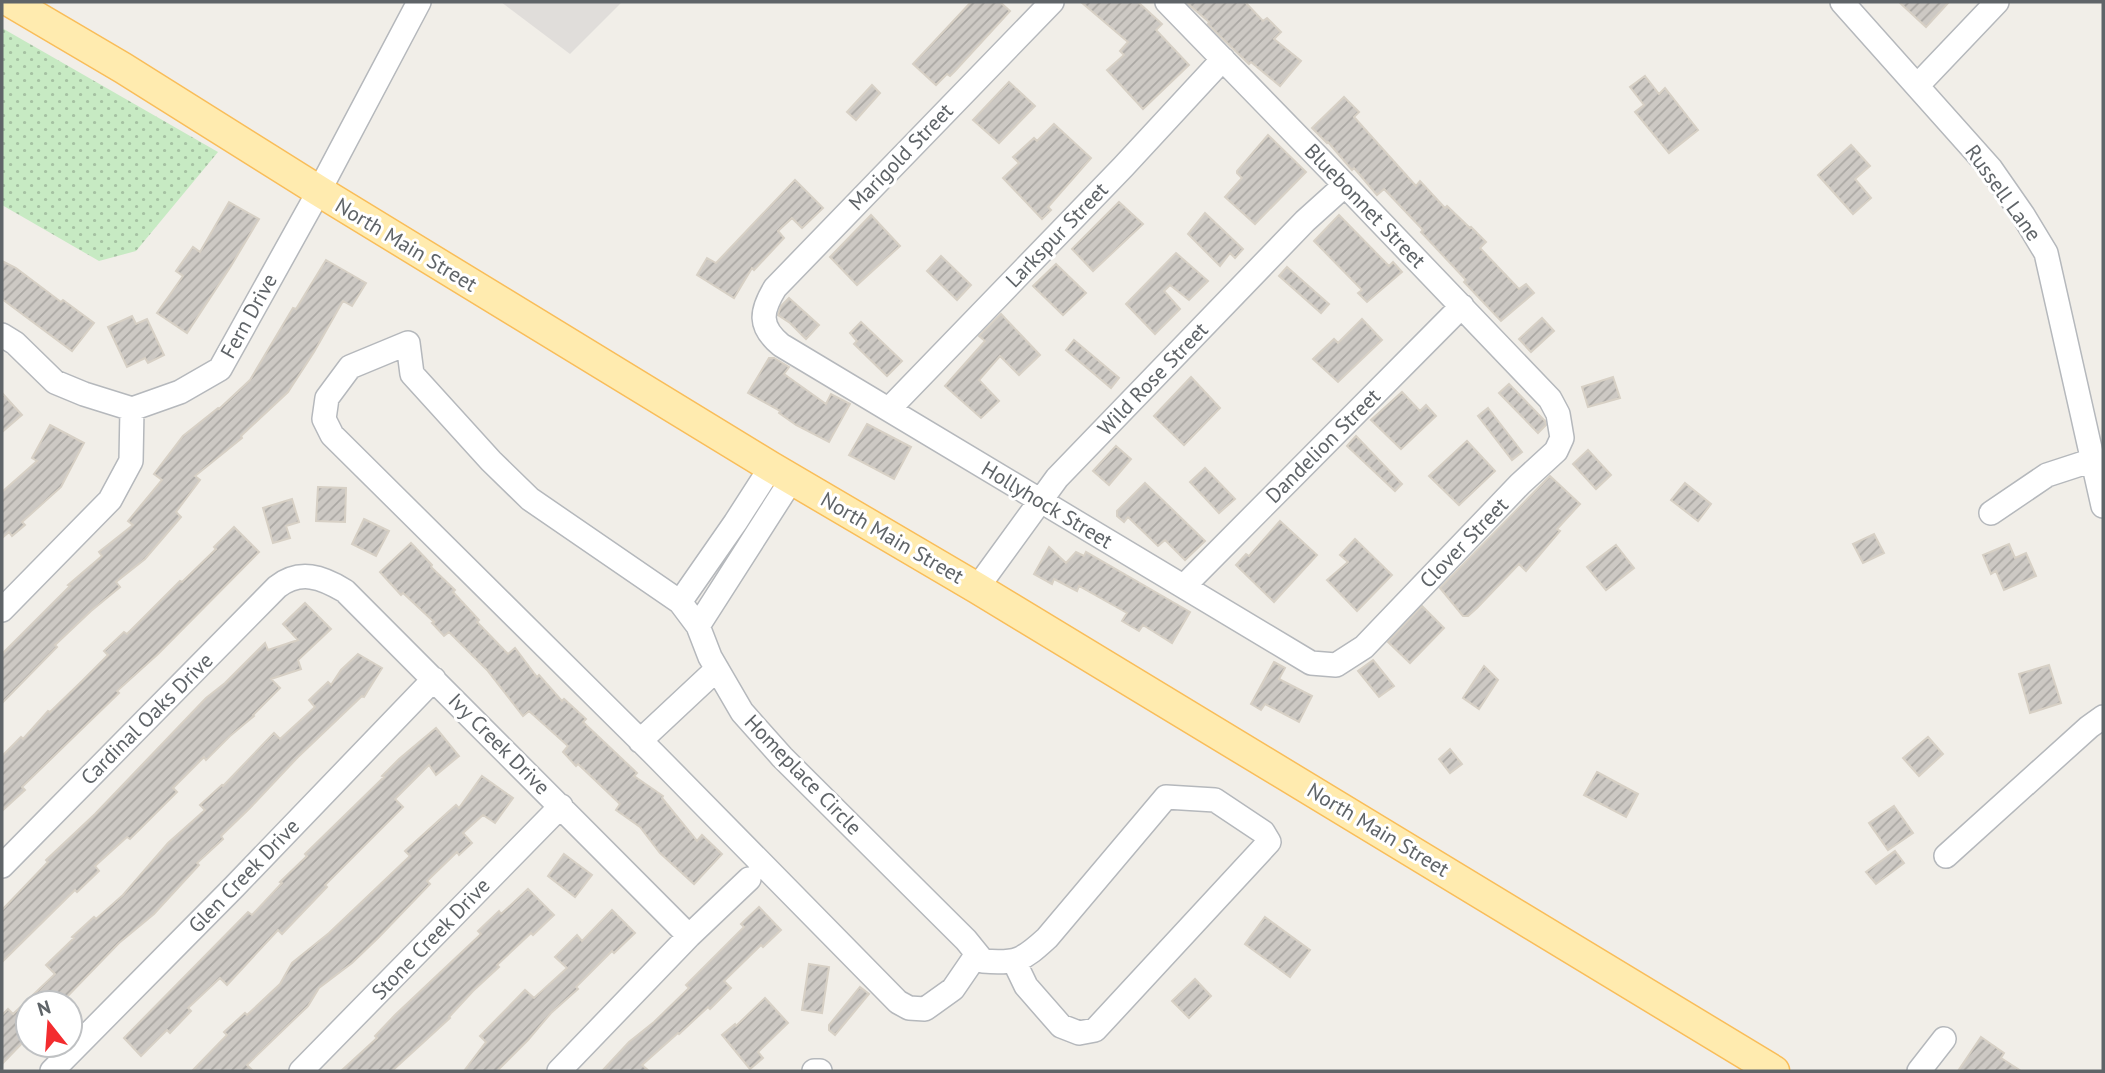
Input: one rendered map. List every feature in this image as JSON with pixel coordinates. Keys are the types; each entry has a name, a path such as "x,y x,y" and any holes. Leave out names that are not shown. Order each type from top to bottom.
{"main road":[{"name":"North Main Street","path":"11,2 123,68 781,473 977,588 1774,1071"}],"street":[{"name":"Fern Drive","path":"132,409 180,392 220,369 319,191 419,2"},
{"name":"Marigold Street","path":"764,319 763,307 775,288 1052,2"},
{"name":"Bluebonnet Street","path":"1167,2 1462,306 1550,399 1558,414"},
{"name":"Russell Lane","path":"1842,2 1991,169 2046,253 2103,506"},
{"path":"1917,86 1997,2"},
{"name":"Larkspur Street","path":"890,409 1223,59"},
{"name":"Wild Rose Street","path":"977,588 1057,478 1305,221 1345,185"},
{"name":"Dandelion Street","path":"1184,586 1462,306"},
{"name":"Hollyhock Street","path":"764,319 771,337 780,345 1311,663 1336,665 1344,662"},
{"path":"2,335 15,343 55,382 132,409 131,461 110,500 6,598"},
{"name":"Homeplace Circle","path":"640,741 332,435 324,419 327,398 350,366 408,343 412,374 491,461 530,499 680,602 698,626 710,657 742,712 782,757 977,954"},
{"name":"Clover Street","path":"1344,662 1364,647 1520,484 1556,451 1562,438 1558,414"},
{"path":"1991,513 2048,475 2093,460"},
{"path":"680,602 723,541 781,473"},
{"path":"698,626 744,555 781,473"},
{"path":"723,541 744,555"},
{"name":"Ivy Creek Drive","path":"296,577 302,575 329,581 345,591 688,936"},
{"name":"Cardinal Oaks Drive","path":"2,866 277,587 296,577"},
{"path":"717,669 640,741 898,1002 909,1008 925,1009 953,989 977,954 983,961 1005,963 1027,957 1047,938 1166,797 1215,800 1263,832 1269,842 1095,1030 1079,1033 1061,1026 1026,986 1014,961"},
{"name":"Glen Creek Drive","path":"52,1071 234,887 433,679"},
{"path":"1946,856 2078,736 2103,717"},
{"name":"Stone Creek Drive","path":"301,1071 561,806"},
{"path":"559,1071 688,936 748,879"},
{"path":"1919,1071 1944,1039"}],"shaded area":[{"path":"501,2 622,2 570,54"}],"green space":[{"path":"2,28 218,152 136,251 99,261 2,205"}],"building":[{"path":"971,2 1000,2 1010,11 950,76 947,74 936,85 913,64"},
{"path":"1081,2 1138,2 1162,24 1156,30 1189,65 1143,109 1107,70 1124,55 1120,51 1128,42"},
{"path":"1186,2 1245,2 1263,21 1267,18 1281,32 1274,39 1301,61 1280,86 1251,62 1249,64"},
{"path":"1899,2 1949,2 1926,27"},
{"path":"1645,76 1659,94 1665,88 1698,130 1669,153 1635,112 1644,105 1630,87"},
{"path":"1009,82 1035,106 999,143 973,120"},
{"path":"872,85 880,93 856,120 847,112"},
{"path":"1344,97 1359,112 1354,117 1416,186 1420,181 1445,208 1447,206 1486,242 1480,248 1519,289 1526,284 1534,293 1501,321 1384,189 1377,195 1354,168 1352,170 1312,128"},
{"path":"1054,124 1091,158 1048,207 1051,210 1042,219 1003,178 1019,163 1013,157 1034,138 1037,141"},
{"path":"1268,135 1306,172 1255,224 1225,197 1242,178 1237,171"},
{"path":"1851,145 1870,166 1855,179 1871,198 1853,214 1818,175"},
{"path":"795,180 823,208 802,228 792,218 778,231 784,238 754,270 752,268 734,298 697,275 707,258 716,263"},
{"path":"229,202 259,219 187,333 157,313 183,276 176,271 193,247 200,252"},
{"path":"1119,202 1143,224 1093,271 1072,249"},
{"path":"1205,213 1243,249 1235,258 1230,253 1220,266 1188,234"},
{"path":"871,215 900,246 857,285 830,257"},
{"path":"1339,215 1389,266 1393,262 1402,272 1367,302 1358,293 1362,290 1314,241"},
{"path":"1176,253 1208,281 1189,300 1170,285 1164,291 1180,309 1155,334 1126,304"},
{"path":"941,256 971,285 957,300 927,271"},
{"path":"326,260 366,283 352,306 343,301 288,392 241,436 242,438 195,476 200,480 176,512 181,517 145,559 116,582 120,587 55,645 57,647 2,703 2,654 70,586 68,585 102,556 99,552 133,525 128,521 162,480 154,474 183,436 219,409 250,380 293,308 296,309"},
{"path":"2,261 94,323 72,351 2,299"},
{"path":"1056,264 1086,293 1063,315 1033,286"},
{"path":"1287,267 1329,304 1321,313 1279,276"},
{"path":"789,298 819,325 806,339 778,315 781,306"},
{"path":"1001,314 1040,355 1019,375 1000,356 979,380 999,401 981,418 945,386 985,341 979,336"},
{"path":"132,316 136,324 147,319 164,355 148,363 145,358 127,367 108,327"},
{"path":"1542,318 1554,331 1531,352 1519,339"},
{"path":"1362,319 1382,340 1338,382 1313,359 1334,339 1338,343"},
{"path":"861,322 902,361 887,376 854,344 857,341 850,333"},
{"path":"1074,340 1119,378 1111,388 1066,350"},
{"path":"769,358 789,367 784,374 826,404 831,394 850,404 829,442 796,425 779,413 780,411 748,393"},
{"path":"1191,377 1220,408 1184,445 1154,416"},
{"path":"1613,377 1620,398 1588,407 1582,387"},
{"path":"1509,384 1545,421 1546,425 1538,433 1499,393"},
{"path":"1402,392 1420,411 1426,405 1436,416 1401,449 1371,420"},
{"path":"2,393 22,415 2,432"},
{"path":"1488,408 1522,452 1512,460 1478,416"},
{"path":"867,424 911,447 894,479 849,455"},
{"path":"50,425 84,443 61,487 22,522 25,525 12,536 9,532 2,538 2,492 37,461 32,458"},
{"path":"1356,436 1402,484 1395,491 1347,446"},
{"path":"1467,441 1495,471 1459,505 1429,476"},
{"path":"1116,446 1131,459 1109,485 1093,471"},
{"path":"1588,450 1611,475 1596,489 1573,464"},
{"path":"1205,468 1235,499 1219,513 1190,482"},
{"path":"1550,476 1580,504 1557,529 1560,531 1526,571 1519,564 1477,608 1468,616 1463,616 1440,588"},
{"path":"1145,483 1205,541 1185,560 1165,540 1158,546 1128,517 1124,522 1117,516 1117,511"},
{"path":"1685,483 1711,504 1698,521 1671,500"},
{"path":"318,487 346,488 345,522 316,521"},
{"path":"292,499 299,522 286,526 290,538 273,543 263,508"},
{"path":"364,519 389,531 376,556 352,544"},
{"path":"1280,521 1317,555 1274,602 1236,565 1246,554 1249,556"},
{"path":"234,527 259,552 158,654 117,691 119,693 22,787 25,790 2,811 2,756 21,737 23,739 48,711 108,655 104,651 124,632 127,634 180,581 182,582"},
{"path":"1874,534 1884,553 1863,563 1853,544"},
{"path":"1355,539 1392,575 1357,611 1327,580 1348,562 1340,555"},
{"path":"411,543 455,590 453,592 479,620 477,622 508,654 515,648 537,677 539,675 562,701 564,699 586,719 583,722 637,773 634,776 663,796 697,841 702,835 722,854 694,884 660,853 640,827 616,810 620,804 563,752 568,746 529,711 523,716 487,670 449,632 444,636 432,623 434,622 403,593 401,595 380,572"},
{"path":"2009,544 2015,558 2026,553 2036,576 2004,590 1996,571 1991,574 1983,555"},
{"path":"1616,545 1634,568 1606,590 1587,567"},
{"path":"1049,547 1066,563 1076,552 1084,556 1086,552 1190,612 1172,643 1143,625 1139,631 1122,621 1127,613 1079,586 1077,591 1054,579 1052,584 1034,574"},
{"path":"305,603 331,629 298,660 301,669 271,679 280,688 254,716 206,760 204,757 173,788 177,792 130,839 127,837 95,866 99,871 77,892 75,890 2,962 2,910 48,862 46,860 95,814 206,698 265,643 268,650 298,640 283,624"},
{"path":"1422,606 1444,628 1410,663 1388,642"},
{"path":"358,654 382,668 364,697 298,757 221,836 223,839 197,863 199,865 154,914 119,943 75,989 39,989 55,974 46,965 74,938 72,937 123,895 168,843 205,810 200,805 223,786 274,733 280,739 315,707 309,700 328,682 331,685 341,670"},
{"path":"1373,660 1394,686 1379,697 1358,671"},
{"path":"1274,662 1285,668 1279,679 1312,696 1299,722 1265,704 1261,710 1251,704"},
{"path":"2049,665 2061,703 2030,713 2019,674"},
{"path":"1484,666 1498,680 1479,709 1463,698"},
{"path":"436,728 459,756 436,775 429,765 395,799 403,807 325,885 327,887 282,934 278,930 227,985 220,978 188,1008 191,1011 170,1033 167,1030 141,1056 124,1038 248,912 252,915 307,856 305,854 399,759"},
{"path":"1928,737 1943,754 1919,776 1903,758"},
{"path":"1450,749 1462,764 1450,773 1439,759"},
{"path":"1597,772 1638,794 1626,817 1584,795"},
{"path":"482,776 513,798 495,823 483,815 463,833 472,843 459,855 457,852 427,881 430,884 352,963 319,988 308,1006 247,1065 253,1071 192,1071 227,1035 224,1032 280,984 292,963 329,933 410,856 405,851 456,805 459,808"},
{"path":"1894,806 1913,833 1888,850 1869,823"},
{"path":"1895,851 1904,863 1876,884 1866,872"},
{"path":"564,854 592,875 575,897 548,876"},
{"path":"528,889 554,915 497,965 499,967 473,991 450,1018 392,1071 341,1071 377,1038 375,1036 395,1015 481,934 478,931"},
{"path":"759,907 781,930 763,947 761,945 724,981 731,988 710,1009 708,1007 642,1065 649,1071 602,1071 629,1042 689,988 686,985 744,927 741,924"},
{"path":"612,910 635,933 614,953 612,951 576,987 578,989 551,1013 497,1071 464,1071 486,1042 480,1036 525,990 534,998 567,968 555,957 577,935 582,941"},
{"path":"1265,917 1310,950 1290,977 1245,944"},
{"path":"809,964 829,967 822,1013 802,1010"},
{"path":"1195,979 1211,996 1189,1018 1172,1001"},
{"path":"860,987 869,994 835,1035 829,1030 829,1025"},
{"path":"765,998 788,1023 758,1052 763,1058 750,1069 722,1035 735,1024 736,1026"},
{"path":"8,1009 13,1014 14,1052 2,1064 2,1015"},
{"path":"1981,1037 2004,1053 2001,1058 2021,1071 1958,1071"}]}
